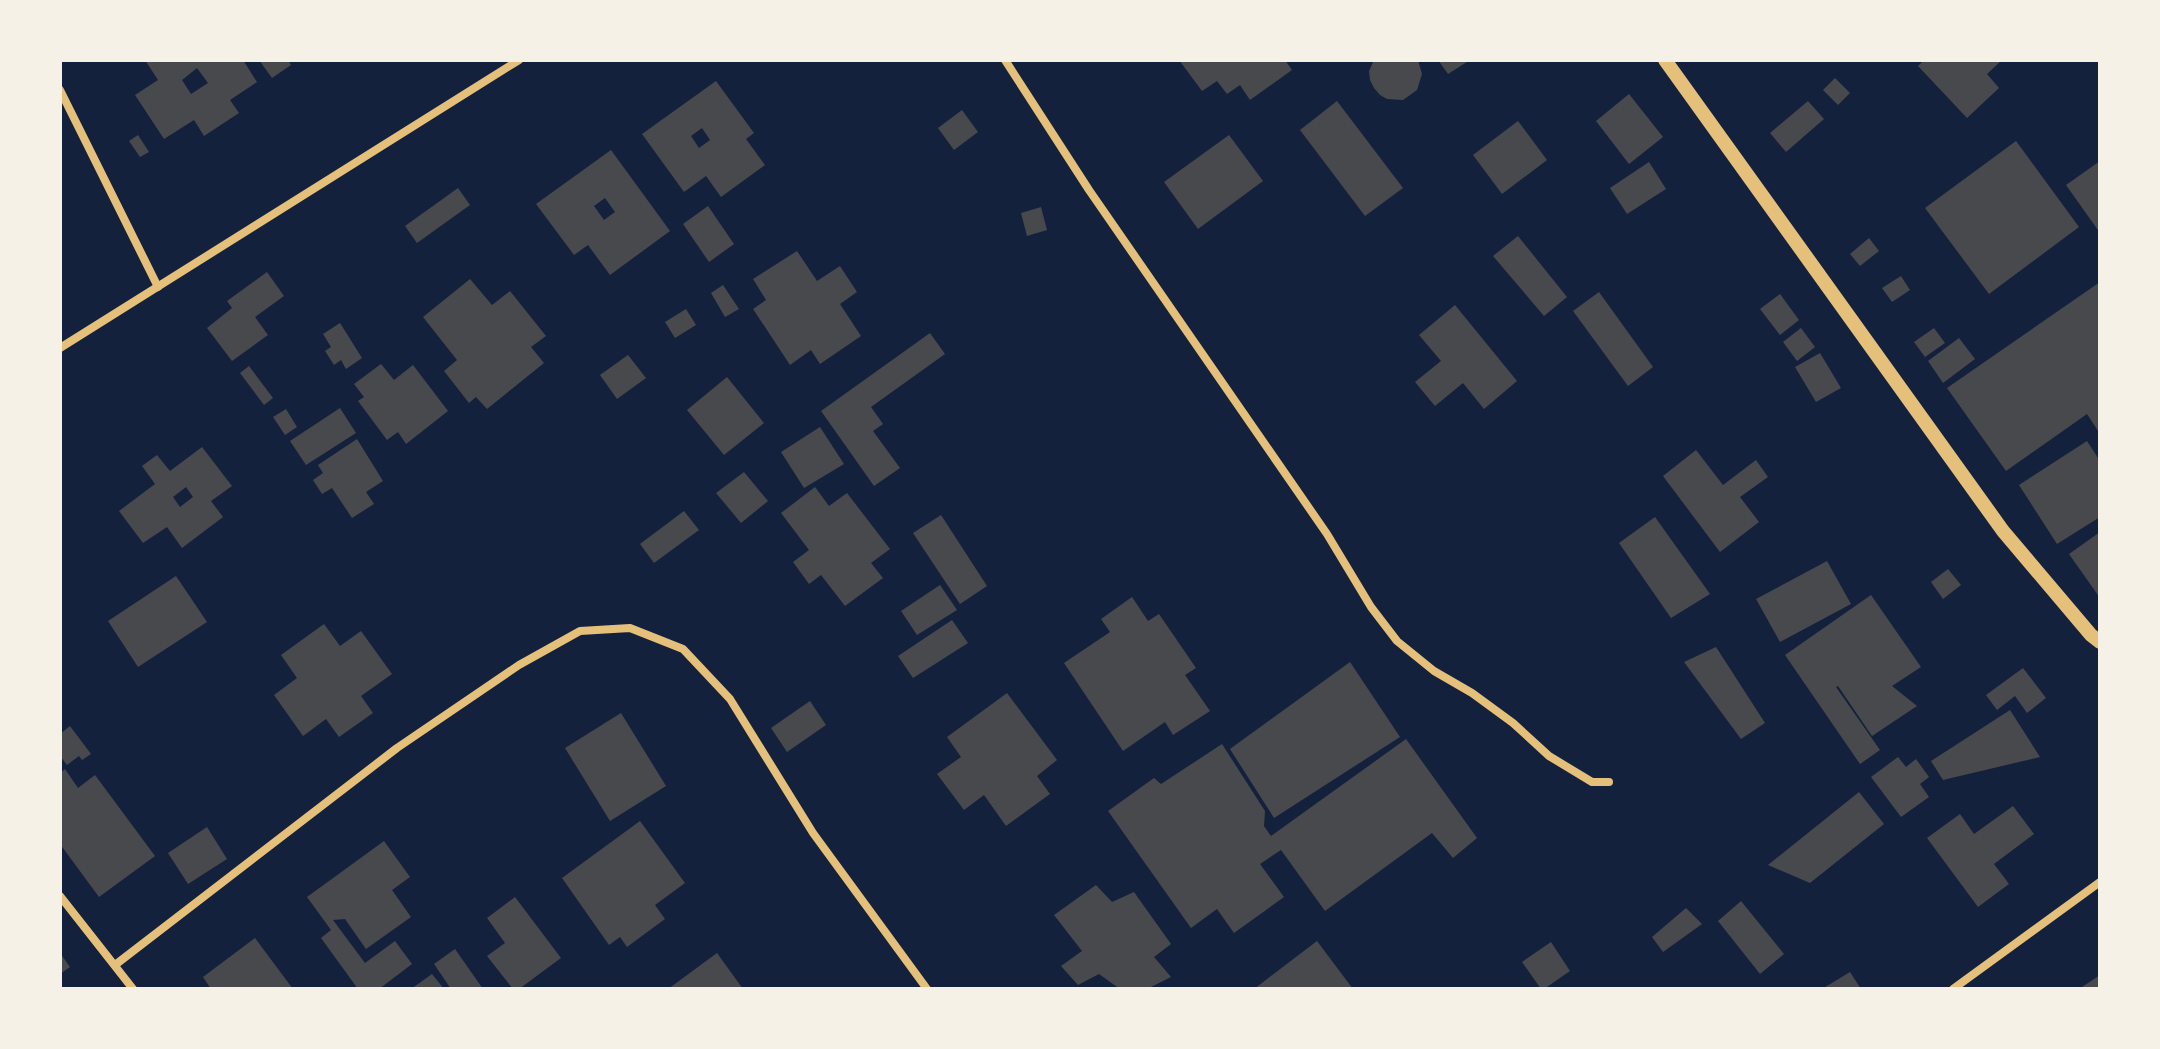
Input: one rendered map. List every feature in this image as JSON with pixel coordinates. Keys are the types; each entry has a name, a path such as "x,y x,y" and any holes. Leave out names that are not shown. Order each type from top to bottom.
{"street":[{"path":"60,348 519,60"},
{"path":"1005,60 1089,190 1327,534 1371,607 1397,641 1434,671 1472,693 1513,723 1549,756 1592,782 1609,782"},
{"path":"1665,60 2003,531 2097,637"},
{"path":"60,90 158,287"},
{"path":"115,965 397,748 519,665 580,631 630,628 683,649 730,699 813,833 927,989"},
{"path":"1953,989 2100,882"},
{"path":"60,896 133,989"}],"building":[{"path":"145,60 243,60 257,82 230,100 239,113 204,136 194,120 164,139 135,95 158,80","holes":["197,68 208,83 191,94 182,80"]},
{"path":"259,60 288,60 291,65 272,78"},
{"path":"1179,60 1285,60 1292,70 1250,100 1240,85 1227,94 1217,81 1202,91"},
{"path":"1374,60 1418,60 1422,74 1417,90 1403,100 1387,99 1380,95 1370,80 1369,71"},
{"path":"1438,60 1470,60 1448,74"},
{"path":"1924,60 2002,60 1987,74 1999,88 1967,118 1918,66"},
{"path":"1835,78 1850,93 1838,105 1823,90"},
{"path":"716,81 754,133 746,139 765,165 721,197 706,176 684,192 642,134","holes":["702,128 710,140 699,148 691,136"]},
{"path":"1629,94 1663,137 1629,164 1596,121"},
{"path":"1337,101 1403,188 1365,216 1300,130"},
{"path":"1808,101 1824,119 1786,152 1770,133"},
{"path":"962,110 978,132 954,150 938,128"},
{"path":"1518,121 1547,160 1502,194 1473,155"},
{"path":"138,135 149,152 140,157 129,141"},
{"path":"1229,135 1263,181 1198,229 1164,182"},
{"path":"2016,141 2079,227 1989,294 1925,208"},
{"path":"611,150 670,231 610,275 588,245 574,255 536,204","holes":["605,198 615,212 604,220 594,206"]},
{"path":"2100,161 2100,233 2066,185"},
{"path":"1649,162 1666,189 1627,214 1610,188"},
{"path":"458,188 470,205 417,243 405,226"},
{"path":"708,206 734,244 709,262 683,224"},
{"path":"1041,207 1047,230 1027,236 1021,213"},
{"path":"1518,236 1567,297 1544,316 1493,256"},
{"path":"1869,238 1879,251 1860,266 1850,254"},
{"path":"797,251 817,281 840,266 857,292 840,304 861,336 820,364 811,350 790,365 753,309 766,300 753,279"},
{"path":"267,272 284,296 255,317 268,335 232,361 207,328 232,308 227,301"},
{"path":"1901,276 1910,290 1892,302 1882,288"},
{"path":"470,279 492,305 510,291 546,336 531,347 544,363 487,409 476,397 469,403 444,371 457,360 423,317"},
{"path":"2100,282 2100,434 2087,414 2006,471 1947,388"},
{"path":"723,285 739,309 725,317 711,293"},
{"path":"1599,292 1653,367 1628,386 1573,311"},
{"path":"1780,294 1799,320 1780,335 1760,309"},
{"path":"1455,305 1517,381 1484,409 1463,383 1435,406 1415,382 1441,361 1419,335"},
{"path":"686,309 696,325 675,338 665,322"},
{"path":"340,323 362,358 346,369 341,360 334,365 325,351 331,347 323,334"},
{"path":"1801,328 1815,347 1797,361 1783,342"},
{"path":"1934,328 1945,343 1925,357 1914,342"},
{"path":"930,333 945,354 871,407 883,424 873,431 900,468 874,486 821,411"},
{"path":"1959,338 1975,359 1943,383 1928,361"},
{"path":"1820,353 1841,388 1816,402 1795,367"},
{"path":"628,355 646,378 617,399 600,375"},
{"path":"381,364 394,380 413,365 448,411 406,444 398,432 387,440 358,401 364,397 354,384"},
{"path":"249,366 273,398 264,405 240,373"},
{"path":"727,377 764,423 724,455 687,410"},
{"path":"340,408 356,433 306,465 290,441"},
{"path":"286,409 297,427 285,435 273,417"},
{"path":"820,427 844,464 804,488 781,452"},
{"path":"357,439 383,481 366,492 374,504 352,518 332,488 322,494 313,480 323,473 318,465"},
{"path":"2087,441 2100,461 2100,517 2057,544 2019,485"},
{"path":"202,447 232,486 211,501 223,517 182,548 167,527 143,543 119,511 155,484 142,466 157,455 170,471","holes":["186,487 193,497 180,507 173,497"]},
{"path":"1696,450 1723,485 1756,460 1768,477 1740,497 1759,522 1720,552 1663,476"},
{"path":"744,472 768,501 741,523 716,493"},
{"path":"815,487 829,506 847,493 890,549 871,563 883,578 845,606 821,575 809,584 793,562 809,550 781,513"},
{"path":"684,511 699,530 654,563 640,544"},
{"path":"941,515 987,586 960,604 913,533"},
{"path":"1655,517 1710,594 1671,618 1619,543"},
{"path":"2100,532 2100,598 2069,554"},
{"path":"1827,561 1851,604 1780,642 1756,599"},
{"path":"1948,569 1961,585 1943,599 1931,582"},
{"path":"176,576 207,622 138,667 108,621"},
{"path":"940,585 957,610 917,635 901,611"},
{"path":"1871,595 1921,667 1892,686 1917,706 1872,736 1836,687 1880,750 1860,764 1785,655"},
{"path":"1132,597 1148,621 1159,614 1196,668 1185,675 1210,711 1173,735 1165,722 1123,751 1064,663 1110,632 1101,619"},
{"path":"952,620 968,643 913,678 898,656"},
{"path":"324,624 340,646 361,631 392,674 361,696 373,713 339,737 326,719 303,736 274,695 297,678 281,655"},
{"path":"1716,647 1765,723 1741,739 1684,662"},
{"path":"1350,662 1400,737 1274,818 1230,749"},
{"path":"2023,668 2046,698 2027,713 2015,696 1997,710 1986,695"},
{"path":"1007,693 1057,760 1037,776 1050,794 1006,826 984,795 964,810 937,774 961,757 947,737"},
{"path":"810,701 826,725 787,752 771,728"},
{"path":"2010,710 2040,757 1943,780 1931,761"},
{"path":"621,713 666,786 610,821 565,748"},
{"path":"70,726 91,754 82,760 79,756 67,765 60,756 60,734"},
{"path":"1406,739 1477,838 1453,858 1432,833 1325,911 1281,850 1260,864 1284,897 1234,933 1217,909 1191,928 1108,811 1154,778 1161,784 1222,744 1265,811 1264,826 1271,836"},
{"path":"1898,757 1906,767 1916,759 1929,777 1920,784 1929,797 1901,817 1871,777"},
{"path":"65,769 78,788 95,775 155,856 99,897 60,844 60,773"},
{"path":"1859,792 1884,824 1810,883 1768,865"},
{"path":"2013,806 2034,834 1994,864 2009,884 1978,907 1927,838 1960,814 1974,834"},
{"path":"640,821 685,883 655,905 665,919 627,947 620,937 609,945 562,878"},
{"path":"207,827 227,859 188,884 168,853"},
{"path":"384,841 410,877 392,890 411,917 366,949 345,919 333,920 365,963 395,941 412,964 379,989 358,989 321,938 331,930 307,897"},
{"path":"1096,885 1112,902 1134,892 1171,944 1154,957 1171,977 1147,989 1120,989 1099,974 1078,985 1061,966 1082,951 1054,915"},
{"path":"515,897 561,958 519,989 513,989 487,956 505,943 487,918"},
{"path":"1741,901 1784,954 1760,974 1718,921"},
{"path":"1686,908 1702,924 1663,952 1652,937"},
{"path":"255,938 293,989 211,989 203,977"},
{"path":"1317,941 1353,989 1254,989"},
{"path":"1551,942 1570,971 1541,989 1522,962"},
{"path":"455,949 483,989 451,989 434,964"},
{"path":"60,953 70,967 60,974"},
{"path":"717,953 743,989 668,989"},
{"path":"1850,972 1861,989 1822,989"},
{"path":"432,974 444,989 411,989"},
{"path":"2100,975 2100,989 2079,989"}]}
